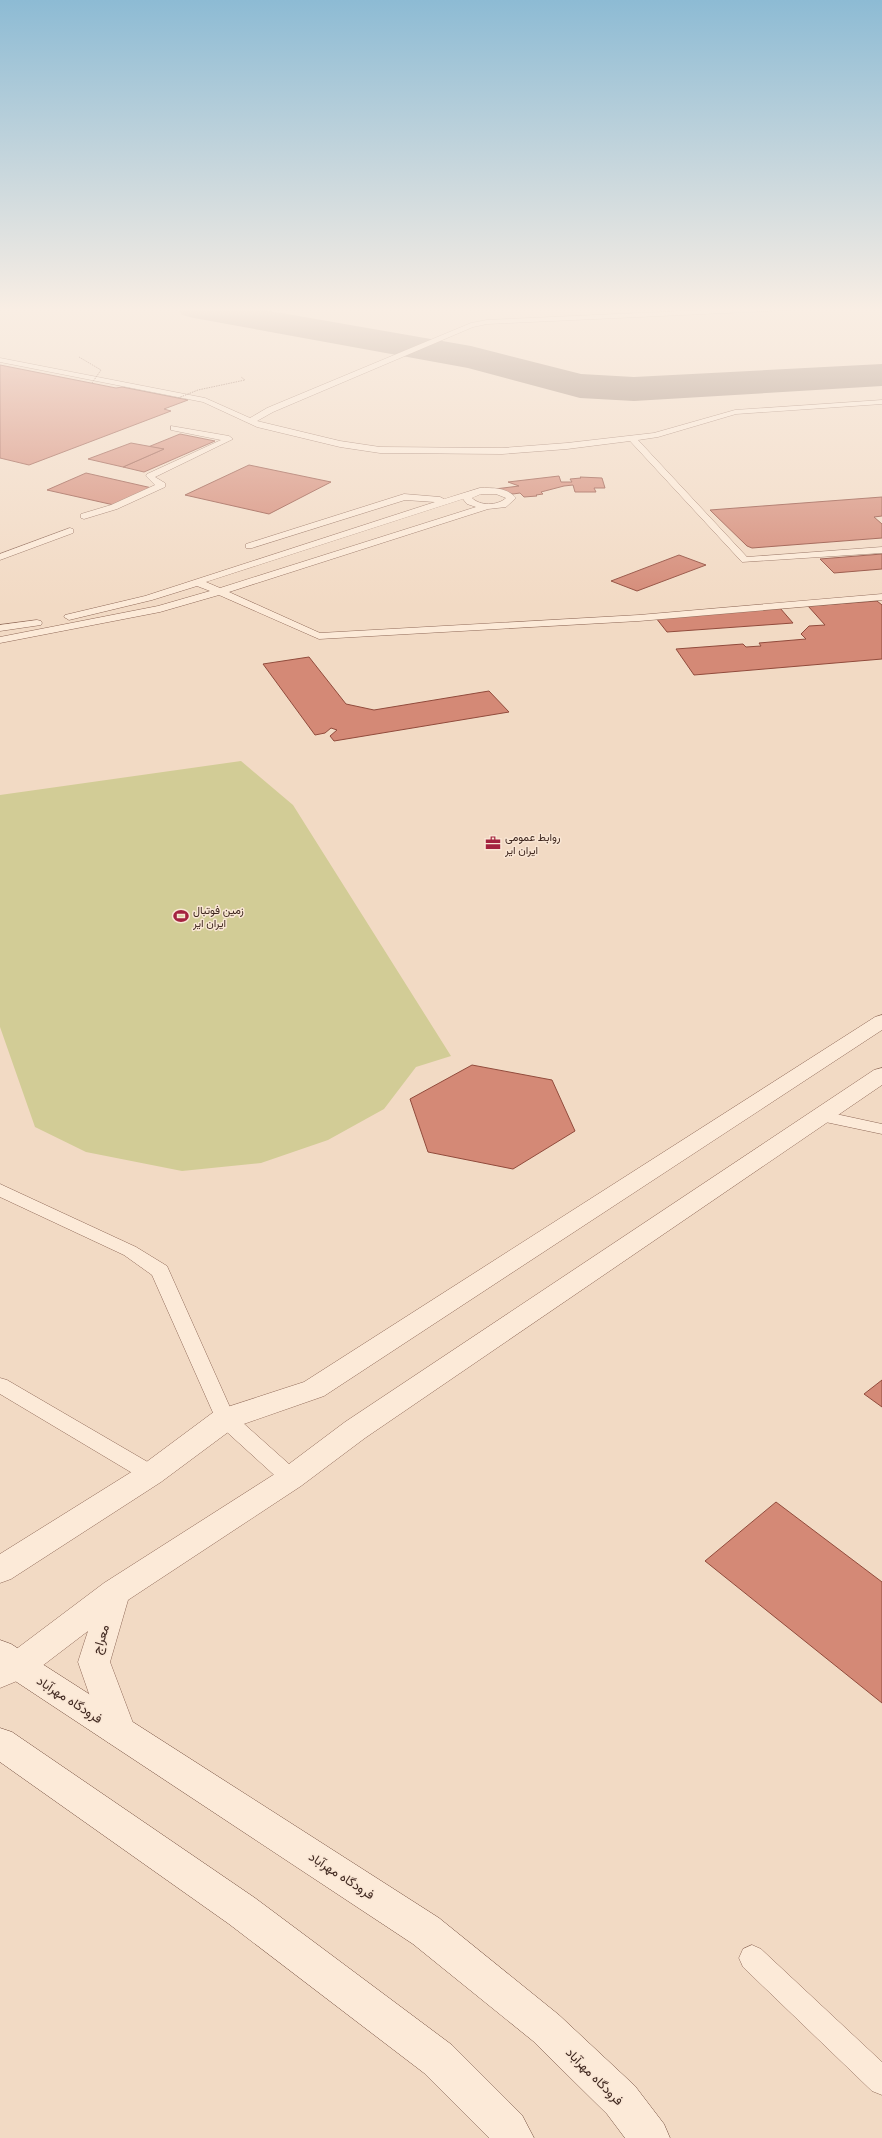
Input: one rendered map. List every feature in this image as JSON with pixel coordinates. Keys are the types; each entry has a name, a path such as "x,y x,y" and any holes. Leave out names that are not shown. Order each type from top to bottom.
{"street":[{"path":"0,1570 151,1474 225,1419 314,1389 882,1021"},
{"path":"6,1664 291,1478 355,1430 882,1075"},
{"name":"معراج","path":"115,1592 94,1662 120,1731"},
{"name":"فرودگاه مهرآباد","path":"6,1664 120,1731 426,1930 546,2028 621,2100 650,2138"},
{"path":"0,1743 242,1911 438,2059 508,2129 514,2138"}],"lane":[{"path":"222,408 250,421 340,444 380,450 502,451 655,435 735,412 797,408"},
{"path":"250,421 275,408"},
{"path":"84,516 101,512 143,495 162,485 150,476 229,439 174,428"},
{"path":"632,438 745,560 882,550"},
{"path":"0,628 83,614 148,598 473,493 497,491 511,498 505,504 489,506 219,592 160,609 0,640"},
{"path":"473,493 468,495 468,501 489,506"},
{"path":"249,546 404,497 447,501"},
{"path":"0,557 70,531"},
{"path":"197,582 319,636 639,618 882,597"},
{"path":"822,1116 882,1129"},
{"path":"0,1190 130,1251 160,1271 225,1419 291,1478"},
{"path":"0,1385 151,1474"},
{"path":"752,1958 882,2081"}],"shaded area":[{"name":"زمین فوتبال ایران ایر","path":"241,761 293,805 451,1056 416,1067 384,1109 328,1140 261,1163 182,1171 86,1152 35,1127 0,1027 0,795"}],"building":[{"path":"0,408 167,408 164,409 171,411 29,465 0,458"},
{"path":"180,434 215,441 144,472 123,467 164,449 148,447"},
{"path":"131,443 164,449 123,467 88,459"},
{"path":"249,465 331,482 269,514 185,495"},
{"path":"86,473 152,488 114,505 47,490"},
{"path":"559,476 561,482 572,482 570,479 581,478 580,477 602,478 605,488 594,488 596,492 575,492 573,485 564,486 541,492 543,494 536,495 537,496 524,497 520,493 513,494 495,489 519,486 508,482"},
{"path":"882,497 882,516 874,517 882,524 882,538 752,548 747,546 710,510"},
{"path":"882,554 882,569 834,573 820,559"},
{"path":"679,555 706,565 637,591 611,581"},
{"path":"877,601 882,605 882,659 694,675 676,649 743,644 746,647 761,646 759,643 806,639 801,634 809,626 825,625 808,606"},
{"path":"780,608 793,623 667,632 656,618"},
{"path":"309,657 346,704 374,710 489,691 509,712 334,741 330,736 337,730 331,728 325,733 315,735 263,664"},
{"path":"472,1065 552,1080 575,1131 513,1169 428,1152 410,1099"},
{"path":"882,1380 882,1407 864,1394"},
{"path":"776,1502 882,1582 882,1703 705,1561"}],"place":[{"name":"روابط عمومی ایران ایر","path":"493,843"},
{"name":"زمین فوتبال ایران ایر","path":"181,916"}]}
